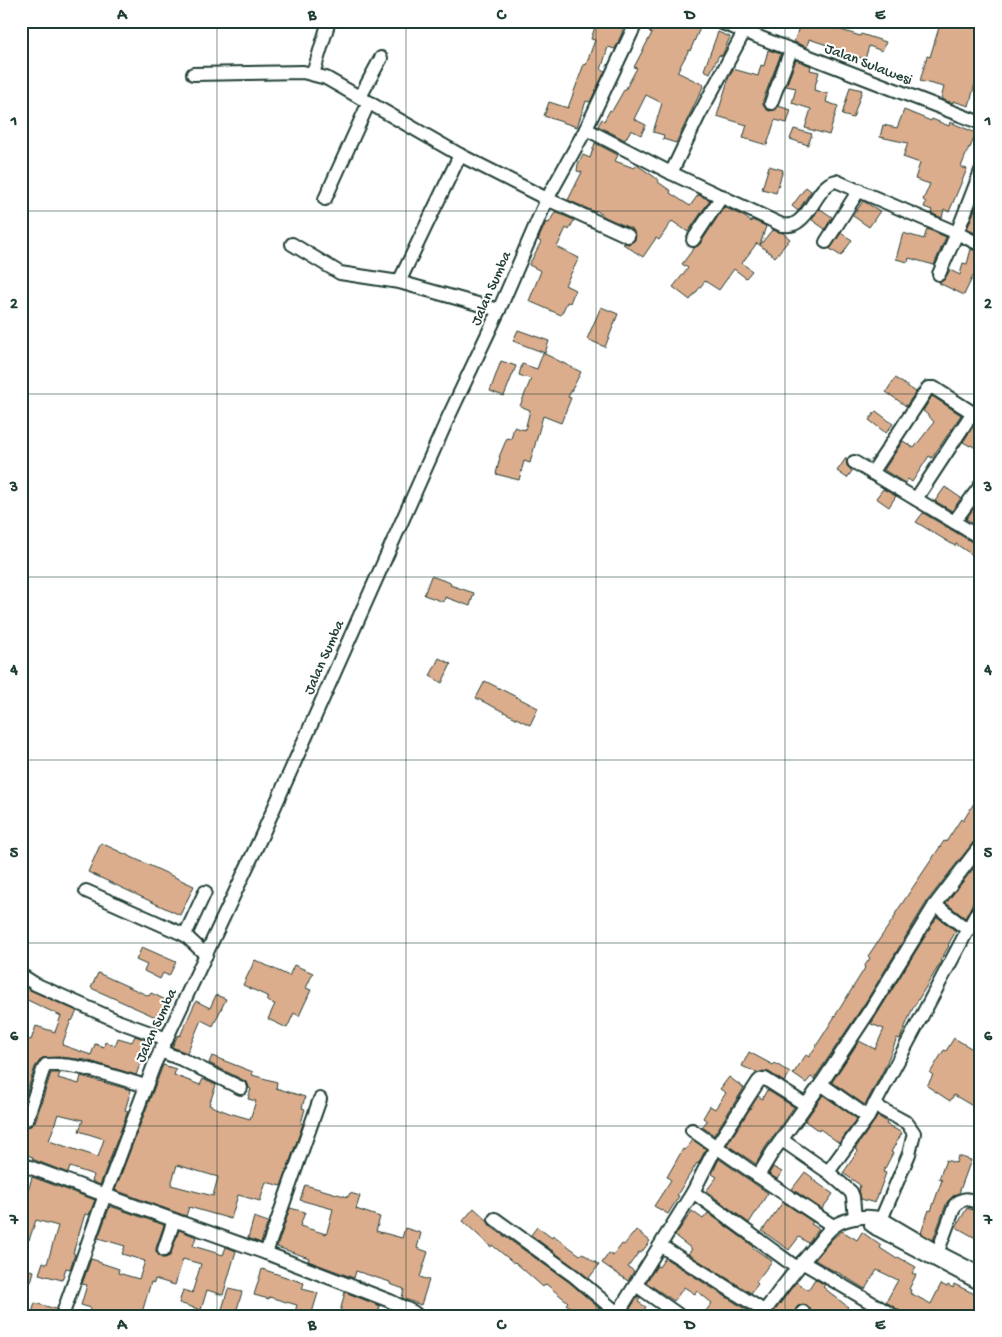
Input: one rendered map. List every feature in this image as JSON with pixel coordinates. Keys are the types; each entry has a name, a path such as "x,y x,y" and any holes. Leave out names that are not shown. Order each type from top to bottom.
{"street":[{"path":"313,74 330,21"},
{"name":"Jalan Sumba","path":"62,1316 105,1195 160,1051 266,826 444,427 499,310 547,199 586,129 637,21"},
{"name":"Jalan Sulawesi","path":"716,21 981,123"},
{"path":"671,173 698,117 744,32"},
{"path":"771,103 791,50"},
{"path":"325,199 381,58"},
{"path":"193,74 303,72 326,78 460,155 547,199 628,236"},
{"path":"586,129 671,173 782,225 796,224 827,185 836,181 981,245"},
{"path":"400,282 460,155"},
{"path":"939,274 981,171"},
{"path":"826,242 859,190"},
{"path":"693,240 722,196"},
{"path":"292,244 340,273 400,282 499,310"},
{"path":"872,473 928,388 934,388 977,415 916,499"},
{"path":"854,462 981,538"},
{"path":"954,522 981,485"},
{"path":"758,1176 872,1007 935,905 981,845"},
{"path":"86,891 185,934 206,955"},
{"path":"185,934 205,892"},
{"path":"935,905 968,930"},
{"path":"828,1172 868,1117 981,905"},
{"path":"21,976 120,1022 167,1039"},
{"path":"160,1051 241,1088"},
{"path":"27,1119 46,1065 56,1064 78,1067 146,1086"},
{"path":"495,1219 574,1276 619,1314 693,1192 716,1147 760,1080 765,1080 806,1105"},
{"path":"821,1084 868,1117"},
{"path":"266,1252 320,1099"},
{"path":"874,1105 907,1123 914,1133 909,1154 879,1224"},
{"path":"692,1130 833,1226"},
{"path":"782,1140 828,1172 852,1192 860,1218"},
{"path":"21,1164 266,1252 390,1301 414,1315"},
{"path":"693,1192 799,1265 894,1316"},
{"path":"937,1255 955,1205 959,1200 971,1199 981,1205"},
{"path":"661,1246 762,1313 799,1265 833,1226 847,1220 860,1218 869,1223 879,1224 937,1255 981,1274"},
{"path":"164,1250 174,1220"},
{"path":"937,1255 981,1284"},
{"path":"636,1285 680,1316"}],"building":[{"path":"597,21 626,21 615,49 608,47 601,70 605,71 590,102 586,101 577,127 544,116 549,102 568,108 595,40 591,39"},
{"path":"654,21 685,21 700,28 690,51 677,72 704,85 676,143 663,139 664,135 653,132 662,103 646,95 634,119 646,125 641,135 631,130 625,140 598,126 602,119 604,121 610,110 612,111 637,68 634,67 652,33 649,32"},
{"path":"801,21 841,21 838,29 886,42 882,51 869,46 865,59 838,53 839,49 809,39 807,47 794,42"},
{"path":"941,21 964,21 964,23 981,28 981,69 979,69 969,106 941,99 944,87 920,81 927,56 930,57"},
{"path":"718,32 730,37 722,56 719,55 710,73 704,70"},
{"path":"768,50 781,54 763,100 763,105 769,111 776,110 778,106 791,110 787,123 775,120 767,145 743,138 747,125 717,116 733,69 758,76 761,65 764,66"},
{"path":"796,60 811,66 810,70 819,72 814,90 828,94 826,102 838,106 829,135 805,128 811,109 792,103 796,88 786,86"},
{"path":"850,87 862,90 853,118 842,115"},
{"path":"904,110 949,126 950,122 976,133 961,167 967,169 949,212 944,209 942,218 931,213 932,210 924,207 926,202 923,200 930,184 915,179 920,163 903,157 908,143 880,137 883,125 897,128"},
{"path":"794,129 812,134 808,145 790,139"},
{"path":"595,143 618,155 615,161 634,168 637,165 659,180 658,182 671,191 670,193 690,206 698,195 710,200 688,232 672,221 659,240 656,238 643,257 623,244 629,244 635,240 636,235 632,229 605,217 596,210 595,212 568,200 582,172 577,171 578,164 583,155 590,158"},
{"path":"769,166 783,170 776,193 762,189"},
{"path":"806,187 811,191 798,211 792,206"},
{"path":"981,194 981,236 967,229"},
{"path":"863,201 880,211 869,227 853,216"},
{"path":"724,207 751,222 752,220 766,226 760,245 772,230 783,233 790,239 775,257 757,243 742,263 752,271 746,278 734,269 719,290 705,281 690,300 673,287 688,268 682,264 694,248 700,244"},
{"path":"819,208 832,217 825,229 812,220"},
{"path":"555,212 574,220 569,230 566,228 557,247 579,258 565,285 575,290 570,303 567,302 561,315 529,301 541,271 529,265 541,242 538,240 546,222 549,223"},
{"path":"927,229 946,237 934,265 909,258 908,262 896,259 903,233 924,239"},
{"path":"841,233 852,240 841,256 830,249"},
{"path":"971,249 981,253 981,278 973,276 964,295 939,283 944,280 950,270 960,275 963,263 967,264"},
{"path":"601,307 618,314 605,347 587,339"},
{"path":"518,330 549,341 545,353 513,341"},
{"path":"543,353 581,372 568,397 571,398 561,423 543,416 530,463 524,461 519,480 496,474 499,457 507,438 511,439 514,427 525,430 530,410 520,406 531,379 519,375 522,364 537,369"},
{"path":"501,361 516,366 504,396 490,391"},
{"path":"895,378 916,392 906,406 886,392"},
{"path":"932,396 961,415 932,458 929,456 912,482 908,479 905,483 884,470 903,441 914,448 934,422 923,411"},
{"path":"876,411 893,424 886,433 869,420"},
{"path":"974,425 981,430 981,452 963,442"},
{"path":"846,458 847,466 852,471 847,478 837,471"},
{"path":"945,487 961,498 952,511 935,501"},
{"path":"883,489 896,496 889,507 876,498"},
{"path":"976,505 981,508 981,528 966,519"},
{"path":"923,513 977,545 971,554 916,522"},
{"path":"431,576 474,593 470,606 445,597 444,602 424,595"},
{"path":"439,658 451,664 442,683 430,676"},
{"path":"485,681 538,708 530,725 476,698"},
{"path":"981,792 981,837 975,840 928,900 865,1003 814,1079 811,1077 806,1083 793,1074 806,1055 809,1057 865,968 870,958 868,956 895,914 944,841 946,842 961,819 963,821"},
{"path":"101,843 194,886 180,915 88,872"},
{"path":"981,859 981,897 974,901 965,918 946,903"},
{"path":"937,917 956,931 941,962 912,1010 900,1039 897,1038 884,1069 865,1105 832,1082 859,1041 875,1049 884,1029 871,1024"},
{"path":"142,947 176,962 169,976 163,973 160,979 144,971 147,965 136,960"},
{"path":"255,960 289,976 294,965 313,973 306,988 311,990 299,1016 294,1013 287,1028 268,1019 275,1004 267,1001 269,997 243,985"},
{"path":"98,973 149,996 151,993 168,1001 160,1019 91,988"},
{"path":"21,985 77,1011 71,1020 62,1045 91,1055 95,1044 104,1047 105,1042 115,1046 118,1038 132,1042 135,1036 149,1041 136,1075 86,1060 59,1057 42,1058 35,1067 21,1110 21,1072 27,1053 21,1051 21,1037 31,1040 36,1026 55,1032 61,1016 21,997"},
{"path":"216,995 226,999 213,1026 201,1020 187,1053 172,1047 178,1035 180,1036 196,1001 210,1008"},
{"path":"954,1038 981,1054 981,1111 954,1095 950,1101 927,1086 933,1075 930,1073"},
{"path":"749,1052 773,1065 775,1063 790,1073 784,1082 769,1072 757,1073 742,1066"},
{"path":"212,1056 253,1072 252,1075 277,1082 276,1088 305,1097 302,1108 305,1109 301,1123 303,1124 281,1186 266,1182 260,1201 238,1195 231,1219 189,1207 186,1216 115,1190 163,1065 176,1069 174,1075 200,1085 203,1079 216,1085 209,1105 250,1119 256,1101 248,1099 251,1089 248,1084 209,1063","holes":["177,1165 218,1177 213,1196 171,1185"]},
{"path":"51,1073 60,1073 58,1078 79,1084 81,1076 131,1090 125,1110 128,1111 100,1185 92,1181 94,1175 70,1167 68,1173 21,1153 21,1125 28,1127 35,1122","holes":["58,1114 83,1120 79,1131 104,1139 98,1157 49,1141"]},
{"path":"729,1077 744,1088 714,1135 702,1127 707,1121 703,1118 710,1106 715,1109 726,1093 720,1089"},
{"path":"767,1090 794,1107 756,1164 727,1145 758,1096 762,1099"},
{"path":"823,1095 857,1119 839,1143 805,1121"},
{"path":"878,1116 887,1122 886,1124 902,1133 891,1152 893,1153 883,1172 886,1173 875,1203 861,1199 860,1185 843,1173 858,1151 855,1149"},
{"path":"693,1140 706,1149 677,1195 679,1196 668,1214 654,1206 671,1180 667,1177 683,1149 685,1150"},
{"path":"958,1156 971,1160 959,1193 947,1202 933,1240 921,1233 942,1180 939,1179 946,1160 956,1163"},
{"path":"719,1159 768,1193 749,1223 706,1191 717,1177 712,1174"},
{"path":"773,1167 782,1172 777,1179 769,1174"},
{"path":"805,1172 833,1194 822,1209 792,1189"},
{"path":"32,1177 95,1200 89,1215 85,1214 70,1269 66,1268 62,1280 39,1274 43,1262 47,1264 58,1226 36,1220 29,1240 21,1237 21,1210 23,1210"},
{"path":"305,1185 348,1197 350,1193 360,1196 356,1209 380,1217 376,1231 402,1238 405,1228 421,1233 417,1248 428,1252 420,1277 429,1280 421,1305 402,1298 404,1289 390,1284 390,1282 356,1271 354,1278 308,1261 309,1258 277,1247 290,1208 305,1212 300,1226 326,1234 327,1232 333,1209 300,1200"},
{"path":"783,1202 813,1222 811,1224 819,1229 808,1243 799,1237 789,1250 762,1231"},
{"path":"110,1206 164,1225 156,1248 156,1252 161,1258 170,1256 179,1230 196,1237 193,1246 223,1255 226,1247 236,1251 223,1295 207,1290 201,1310 179,1303 183,1290 192,1293 201,1264 183,1259 175,1285 155,1279 154,1283 151,1282 141,1316 89,1316 91,1308 81,1305 87,1285 82,1284 91,1259 119,1269 118,1273 139,1279 145,1261 122,1254 125,1246 98,1238"},
{"path":"474,1208 487,1220 490,1226 569,1282 608,1316 580,1316 566,1304 568,1302 546,1284 543,1287 515,1262 492,1245 491,1247 463,1221"},
{"path":"967,1208 981,1213 981,1241 956,1227"},
{"path":"692,1211 703,1219 708,1213 772,1261 756,1282 758,1284 751,1293 688,1254 692,1249 675,1236"},
{"path":"254,1217 268,1222 261,1243 248,1238"},
{"path":"537,1227 552,1238 553,1235 580,1255 582,1253 599,1265 589,1278 531,1235"},
{"path":"636,1230 650,1241 628,1267 634,1271 628,1281 602,1263 609,1253 613,1256"},
{"path":"842,1231 857,1240 862,1232 881,1246 880,1248 897,1259 898,1257 916,1267 912,1273 916,1275 909,1289 911,1290 910,1293 931,1304 941,1284 953,1288 954,1284 981,1297 981,1316 908,1316 886,1302 898,1280 877,1270 865,1289 815,1260 833,1238"},
{"path":"665,1258 753,1314 753,1316 702,1316 712,1303 697,1291 695,1294 684,1287 674,1301 646,1282"},
{"path":"21,1268 34,1271 31,1282 21,1280"},
{"path":"262,1269 304,1283 302,1289 318,1293 311,1316 295,1312 297,1305 254,1295"},
{"path":"815,1279 825,1285 823,1287 848,1307 841,1316 810,1316 810,1308 803,1304 796,1308 793,1316 771,1316 796,1282 808,1290"},
{"path":"228,1289 242,1292 235,1316 220,1316"},
{"path":"345,1292 380,1306 377,1316 339,1316"},
{"path":"638,1296 640,1298 638,1302 646,1307 640,1316 629,1316 628,1312"},
{"path":"35,1303 56,1309 54,1316 42,1316 32,1313"}]}
